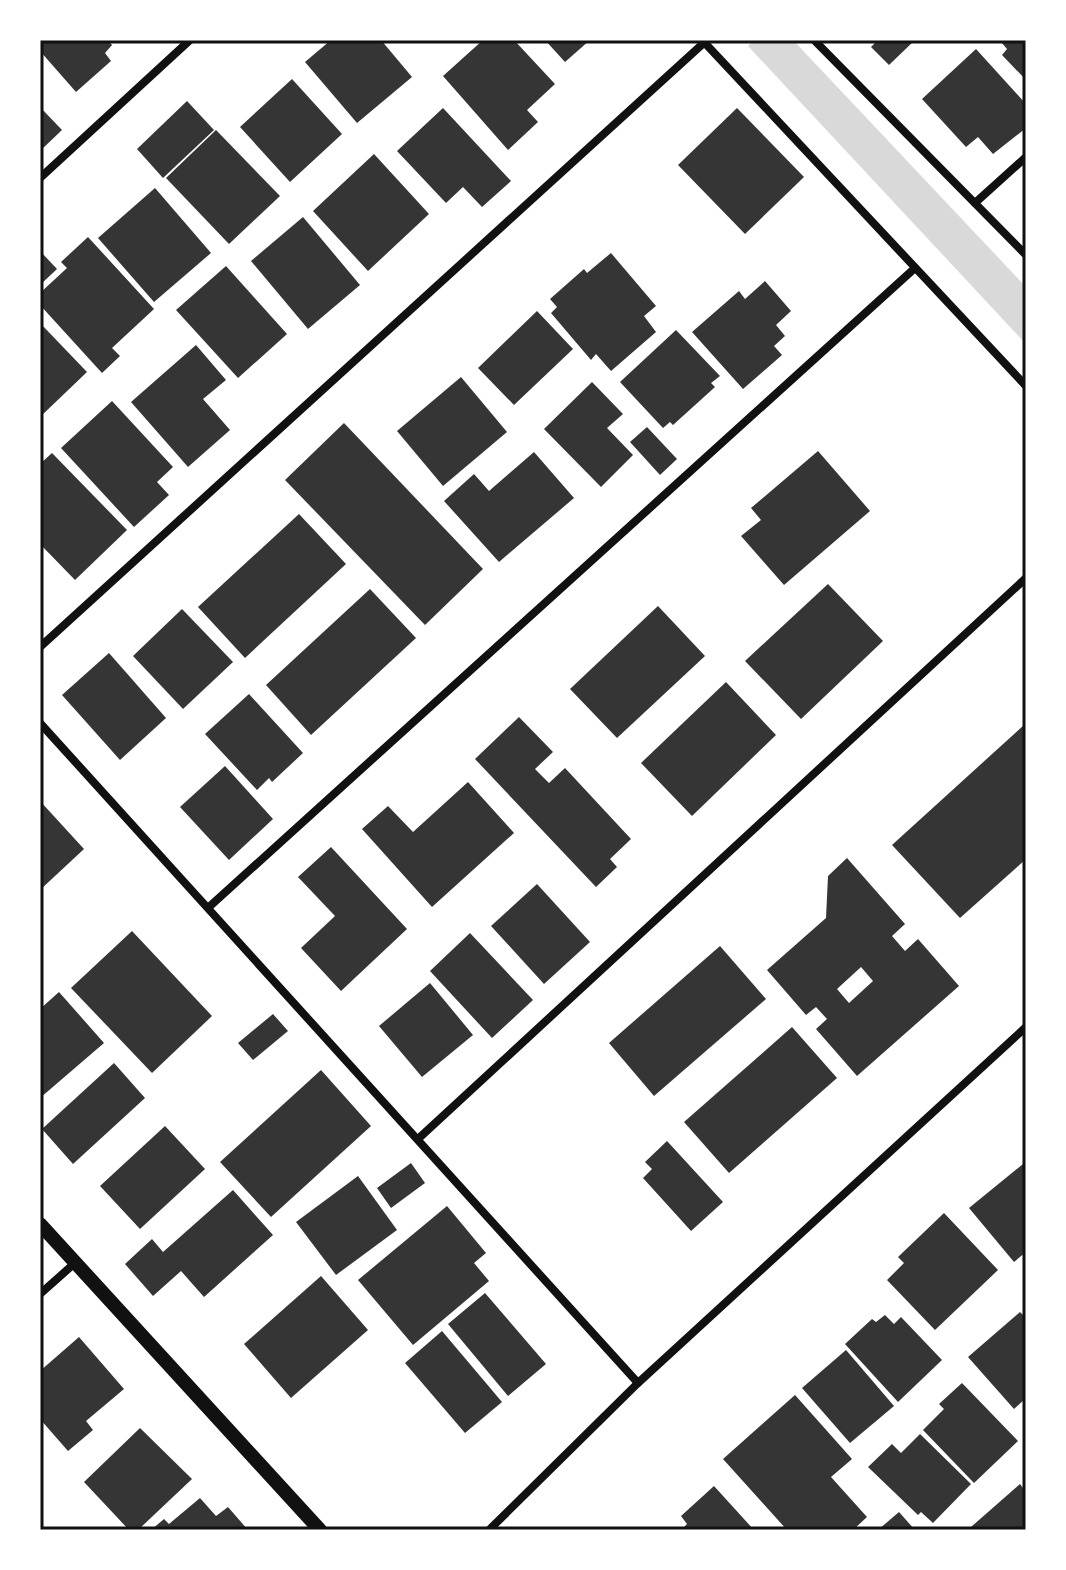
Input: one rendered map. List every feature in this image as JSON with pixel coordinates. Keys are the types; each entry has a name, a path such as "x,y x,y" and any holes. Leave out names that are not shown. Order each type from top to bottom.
{"street":[{"path":"40,178 190,40"},
{"path":"814,40 1026,255"},
{"path":"40,647 704,41 1026,386"},
{"path":"975,203 1026,157"},
{"path":"209,907 915,268"},
{"path":"418,1139 1026,578"},
{"path":"40,723 638,1383"},
{"path":"489,1530 638,1383 1026,1027"},
{"path":"40,1224 320,1530"},
{"path":"40,1294 76,1262"}],"shaded area":[{"path":"754,40 793,40 1026,287 1026,344 748,46"}],"building":[{"path":"40,40 108,40 112,45 105,53 111,61 76,92 40,51"},
{"path":"331,40 381,40 412,77 357,123 305,62"},
{"path":"483,40 514,40 555,84 527,110 538,122 508,150 443,76"},
{"path":"545,40 590,40 565,62"},
{"path":"878,40 915,40 889,65 871,47"},
{"path":"1026,40 1026,80 1002,55 1007,49 1001,42"},
{"path":"976,49 1026,104 1026,128 993,154 978,137 966,147 922,99"},
{"path":"292,79 342,134 290,182 240,127"},
{"path":"187,101 214,130 163,178 137,149"},
{"path":"40,107 62,130 40,151"},
{"path":"443,108 511,181 482,207 463,187 446,203 397,151"},
{"path":"737,108 804,177 745,234 678,165"},
{"path":"216,130 280,196 229,244 166,178"},
{"path":"374,154 429,214 368,271 313,211"},
{"path":"155,188 211,253 154,302 98,238"},
{"path":"303,217 360,285 308,329 251,261"},
{"path":"88,237 154,309 112,348 120,356 102,373 40,305 40,293 67,268 61,262"},
{"path":"40,251 57,269 40,285"},
{"path":"611,253 656,306 644,316 656,332 611,371 596,354 591,360 551,313 557,307 550,299 584,269 587,273"},
{"path":"226,266 287,334 238,378 176,310"},
{"path":"765,281 791,311 776,325 785,336 774,346 782,355 743,389 692,332 739,291 745,299"},
{"path":"537,311 573,349 514,405 478,368"},
{"path":"40,323 87,372 40,417"},
{"path":"676,330 720,376 711,383 715,387 673,425 670,422 663,428 620,382"},
{"path":"196,345 226,380 203,399 230,430 188,467 131,402"},
{"path":"461,377 507,432 443,486 397,431"},
{"path":"592,382 623,414 607,428 633,455 601,487 544,429"},
{"path":"112,401 173,467 157,482 169,495 134,527 61,448"},
{"path":"344,423 483,569 425,625 285,480"},
{"path":"647,427 677,459 660,475 630,442"},
{"path":"818,451 870,511 784,585 741,536 761,520 751,508"},
{"path":"534,452 574,498 499,562 444,501 474,474 489,491"},
{"path":"52,453 127,530 75,580 40,544 40,464"},
{"path":"299,514 346,564 245,658 198,607"},
{"path":"828,584 883,641 801,719 745,661"},
{"path":"370,589 416,638 311,735 266,685"},
{"path":"658,606 705,656 617,738 570,689"},
{"path":"182,609 233,662 183,709 133,656"},
{"path":"109,653 166,718 120,760 62,695"},
{"path":"726,682 776,735 692,816 641,763"},
{"path":"249,694 303,753 272,782 269,778 257,790 205,734"},
{"path":"519,717 553,752 535,769 549,783 565,768 631,839 610,859 617,867 596,887 475,759"},
{"path":"1024,725 1026,859 960,918 892,845"},
{"path":"225,766 273,819 229,860 180,807"},
{"path":"468,782 514,833 432,907 362,829 388,806 413,832"},
{"path":"40,801 84,849 40,890"},
{"path":"331,847 407,929 341,991 301,948 335,916 298,877"},
{"path":"847,858 905,924 892,936 905,951 918,939 959,986 857,1076 816,1029 827,1019 816,1007 806,1015 767,970 826,918 828,876","holes":["861,967 873,981 849,1003 837,989"]},
{"path":"537,884 590,942 544,984 491,926"},
{"path":"132,931 212,1016 152,1073 71,988"},
{"path":"470,933 533,1000 492,1038 430,971"},
{"path":"720,946 766,999 654,1096 609,1043"},
{"path":"430,983 473,1035 422,1077 379,1026"},
{"path":"59,992 104,1043 40,1098 40,1009"},
{"path":"273,1014 288,1031 253,1060 238,1043"},
{"path":"792,1027 837,1078 729,1173 684,1122"},
{"path":"114,1063 145,1098 73,1164 42,1129"},
{"path":"321,1070 371,1126 271,1217 220,1162"},
{"path":"165,1126 205,1169 140,1229 100,1186"},
{"path":"667,1141 723,1202 691,1231 643,1178 652,1169 645,1162"},
{"path":"411,1163 425,1183 391,1208 377,1188"},
{"path":"1023,1164 1026,1168 1026,1252 1014,1262 969,1208"},
{"path":"358,1176 397,1230 336,1275 296,1222"},
{"path":"233,1190 273,1235 204,1297 181,1271 153,1296 125,1264 152,1239 163,1252"},
{"path":"447,1206 486,1253 474,1263 489,1281 413,1345 358,1280"},
{"path":"944,1213 998,1270 935,1330 887,1280 904,1263 898,1257"},
{"path":"321,1276 368,1330 291,1398 244,1344"},
{"path":"485,1293 546,1364 508,1396 448,1324"},
{"path":"1020,1312 1026,1318 1026,1398 1014,1409 968,1357"},
{"path":"885,1315 894,1324 901,1317 942,1360 898,1402 845,1344 872,1319 876,1322"},
{"path":"442,1331 502,1402 465,1433 405,1363"},
{"path":"79,1337 124,1389 86,1421 93,1430 68,1451 40,1419 40,1371"},
{"path":"846,1350 894,1406 850,1443 802,1388"},
{"path":"962,1383 1018,1441 974,1483 923,1430 944,1409 939,1404"},
{"path":"795,1395 852,1459 831,1477 867,1517 853,1530 787,1530 723,1459"},
{"path":"140,1428 192,1479 138,1530 129,1530 84,1482"},
{"path":"920,1434 971,1484 933,1523 921,1512 918,1515 868,1467 892,1444 901,1453"},
{"path":"1020,1484 1026,1492 1026,1530 973,1530 971,1527"},
{"path":"714,1486 754,1530 681,1530 687,1524 681,1516"},
{"path":"200,1498 216,1516 228,1507 248,1530 151,1530 164,1519 169,1524"},
{"path":"899,1512 915,1530 878,1530"}]}
